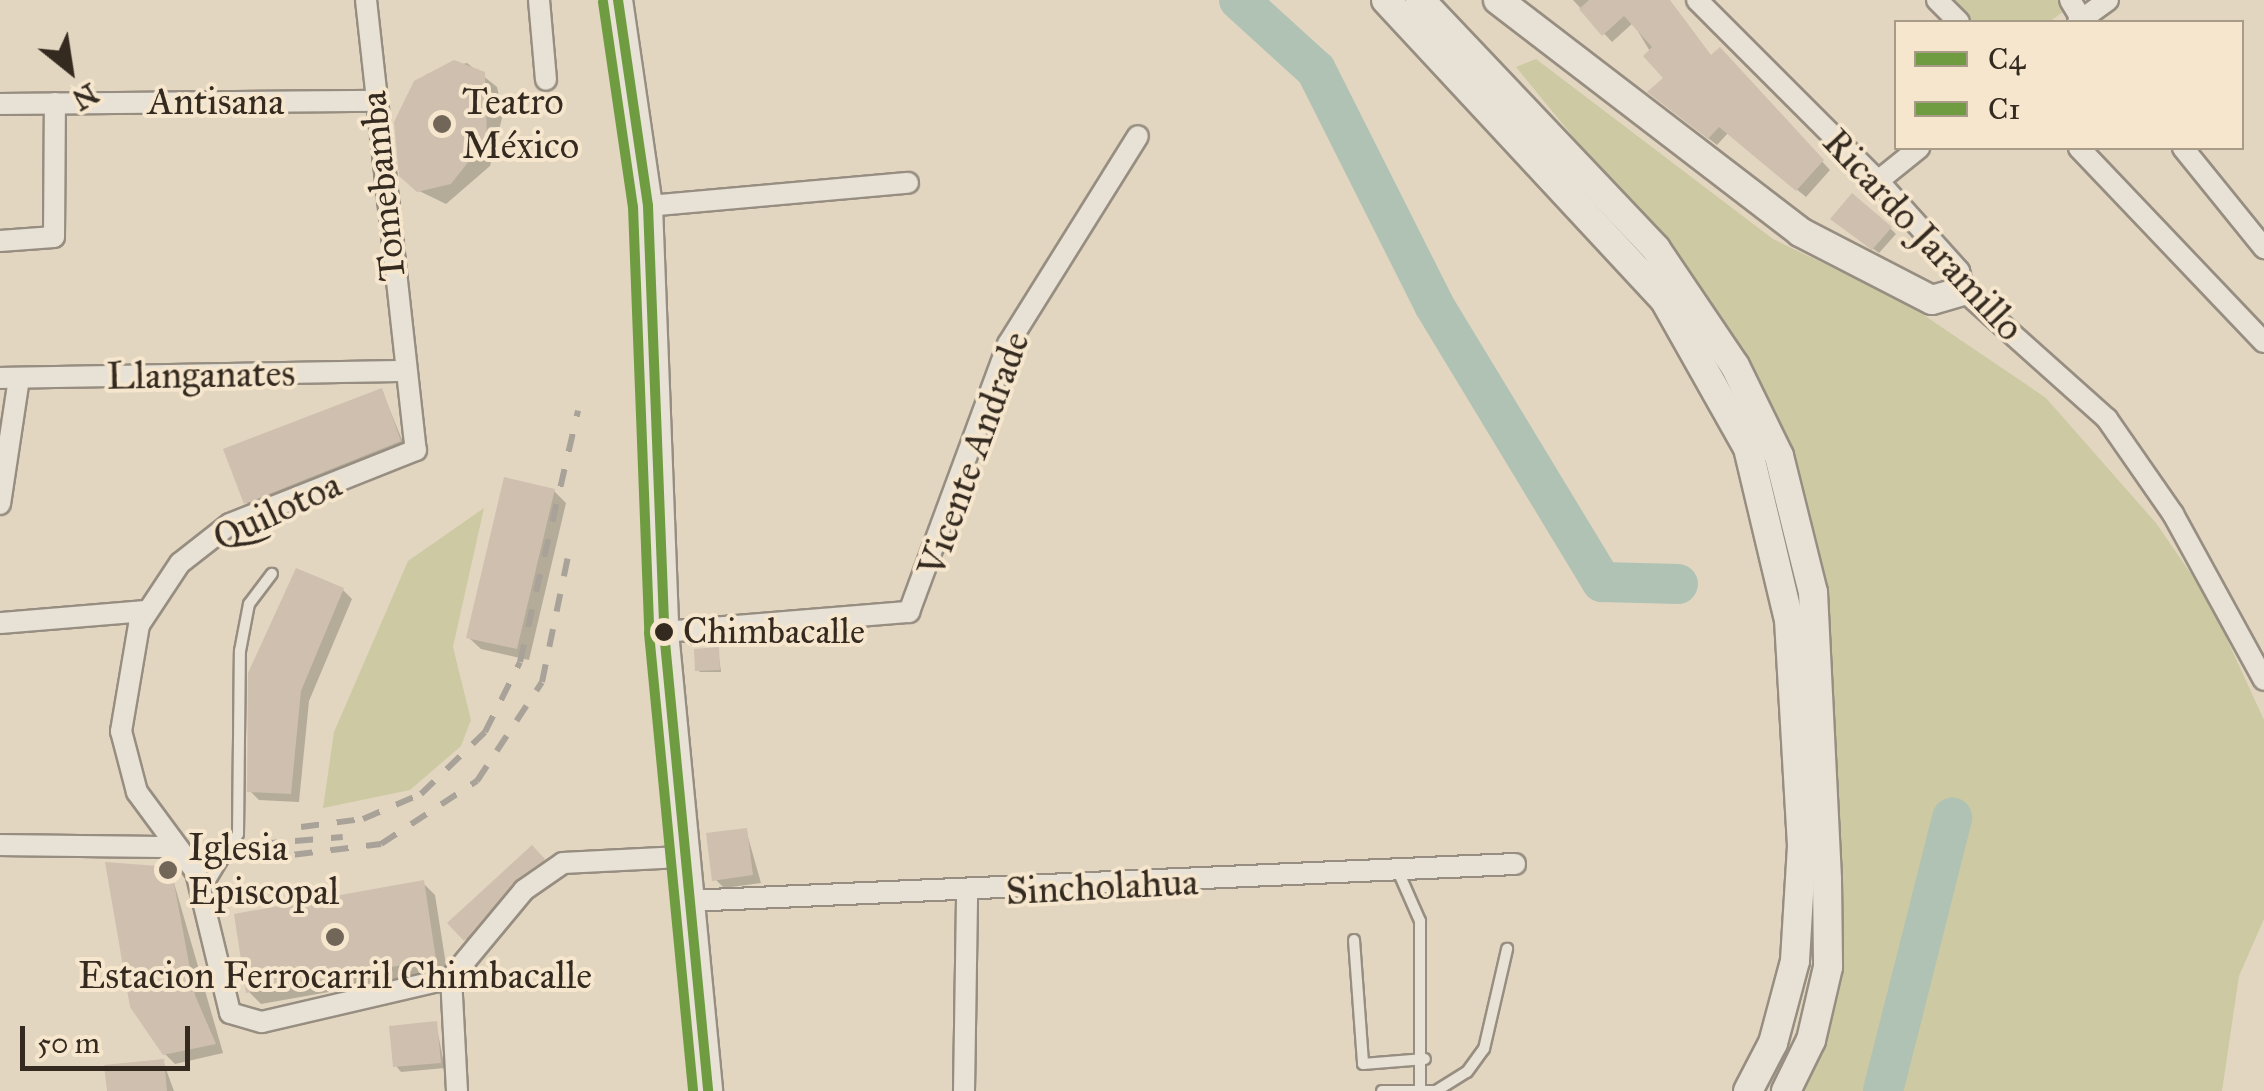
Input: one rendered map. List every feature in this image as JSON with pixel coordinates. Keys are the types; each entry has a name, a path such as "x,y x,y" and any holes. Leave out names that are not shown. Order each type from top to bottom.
{"main road":[{"path":"618,0 648,206 664,632 681,857 708,1091"},
{"path":"1386,0 1652,286 1748,448 1790,620 1802,846 1795,961 1773,1043 1748,1091"},
{"path":"1420,0 1656,249 1736,366 1779,456 1812,592 1828,880 1828,967 1786,1091"},
{"path":"1498,0 1800,232 1932,300 1964,291"}],"street":[{"name":"Tomebamba","path":"366,0 372,101 403,371"},
{"path":"538,0 546,80"},
{"name":"Ricardo Jaramillo","path":"1697,0 1878,180 1959,271 1964,291 2107,419 2173,514 2264,680"},
{"path":"1937,0 1957,20"},
{"path":"2083,20 2108,0"},
{"name":"Antisana","path":"0,104 372,101"},
{"path":"0,241 54,237 55,103"},
{"name":"Vicente Andrade","path":"664,632 909,612 1008,344 1138,136"},
{"path":"1878,180 1916,150"},
{"path":"2081,150 2264,342"},
{"path":"2185,150 2264,248"},
{"path":"648,206 908,183"},
{"name":"Llanganates","path":"10,378 403,371"},
{"name":"Quilotoa","path":"403,371 412,454 230,524 180,563 145,611 127,660 120,731 137,792 172,847 191,862 223,1002 242,1022 451,978"},
{"path":"0,504 10,378"},
{"path":"0,623 145,611"},
{"path":"0,845 172,847"},
{"path":"456,1091 451,978 548,870 681,857"},
{"name":"Sincholahua","path":"688,901 966,894 1515,864"},
{"path":"964,1091 966,894"}],"lane":[{"path":"201,896 238,834 240,651 249,604 272,574"},
{"path":"1398,871 1420,922 1426,1059 1421,1090"},
{"path":"1354,940 1363,1064 1426,1059"},
{"path":"1382,1091 1446,1088 1484,1049 1507,949"}],"shaded area":[{"path":"1950,0 2062,0 2067,9 2052,20 1970,20"},
{"path":"1536,59 1773,239 1906,303 2046,398 2156,523 2209,600 2264,720 2264,919 2239,976 2222,1091 1799,1091 1824,1033 1834,739 1765,405 1707,300 1516,67"},
{"path":"484,508 453,647 471,720 461,746 410,790 323,808 334,732 408,561"}],"building":[{"path":"1589,0 1670,0 1711,55 1720,47 1824,160 1796,191 1719,127 1708,139 1647,92 1663,78 1643,56 1652,47 1624,16 1602,36 1579,9"},
{"path":"454,60 485,72 487,138 451,184 417,192 399,176 394,122 414,81"},
{"path":"1852,193 1892,227 1872,250 1830,219"},
{"path":"382,388 401,441 244,504 223,449"},
{"path":"504,477 555,489 517,649 466,638"},
{"path":"296,568 344,588 301,691 291,794 247,792 248,673"},
{"path":"719,647 720,670 695,671 694,649"},
{"path":"747,828 753,875 712,881 706,833"},
{"path":"532,845 545,859 464,941 447,923"},
{"path":"105,862 171,867 195,995 216,1044 163,1055 130,1007"},
{"name":"Estacion Ferrocarril Chimbacalle","path":"424,880 436,959 246,993 234,914"},
{"path":"437,1021 441,1063 393,1067 389,1026"},
{"path":"164,1059 167,1091 107,1091 104,1065"}],"waterway":[{"path":"1239,0 1316,70 1434,305 1602,582 1678,584"},
{"path":"1883,1091 1952,818"}],"railway":[{"path":"301,827 363,819 421,794 485,732 520,662 578,411"},
{"path":"259,859 381,844 477,781 542,682 568,557"},
{"path":"259,844 343,837"}],"transit line":[{"name":"C4","path":"618,0 648,206 664,632 708,1091"},
{"name":"C1","path":"603,2 633,207 649,633 693,1091"}],"place":[{"name":"Teatro México","path":"442,124"},
{"name":"Chimbacalle","path":"664,632"},
{"name":"Iglesia Episcopal","path":"168,870"},
{"name":"Estacion Ferrocarril Chimbacalle","path":"335,937"}]}
